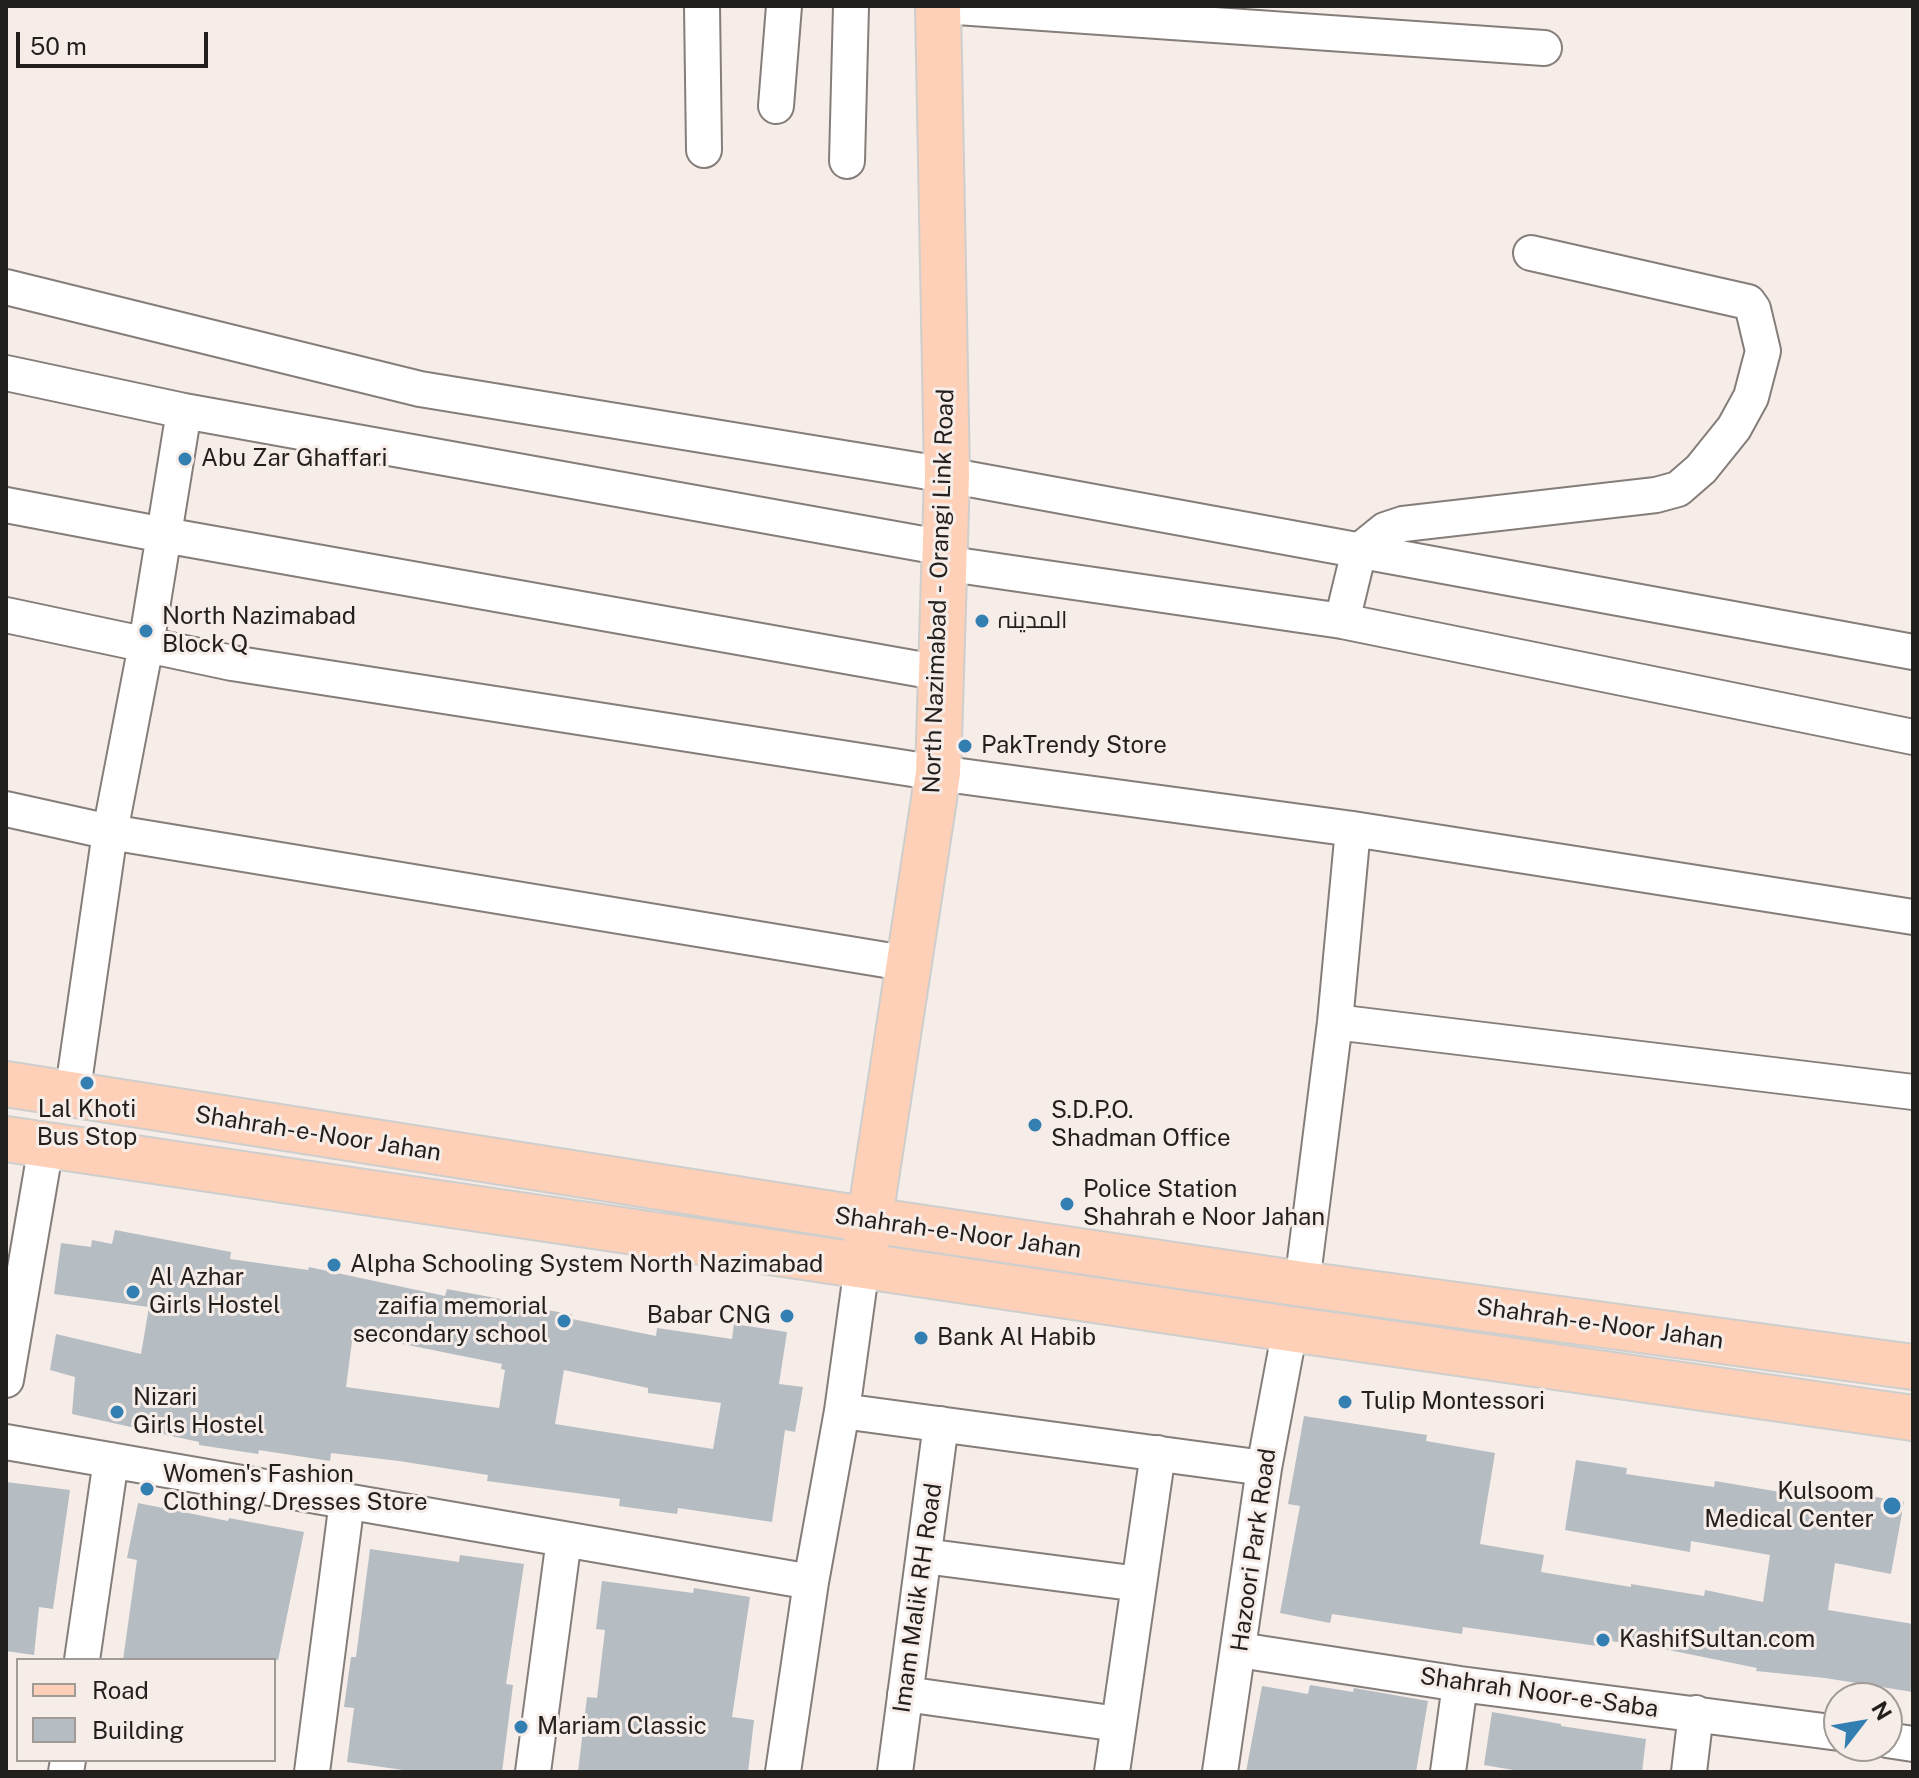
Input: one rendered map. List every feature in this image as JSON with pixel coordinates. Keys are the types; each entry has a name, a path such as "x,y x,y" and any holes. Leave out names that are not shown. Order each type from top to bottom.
{"main road":[{"name":"North Nazimabad - Orangi Link Road","path":"862,1266 938,773 947,475 940,6"},
{"name":"Shahrah-e-Noor Jahan","path":"6,1084 870,1220 1302,1284 1913,1367"},
{"name":"Shahrah-e-Noor Jahan","path":"26,1142 1913,1418"},
{"path":"1659,1382 1666,1333"}],"street":[{"path":"702,6 704,150"},
{"path":"776,106 784,6"},
{"path":"847,161 851,6"},
{"path":"940,6 1544,48"},
{"path":"1342,621 1359,551 1385,530 1403,524 1656,495 1678,489 1701,469 1734,428 1751,397 1763,351 1753,309 1748,302 1531,253"},
{"path":"6,287 420,389 947,475 1913,652"},
{"path":"6,373 184,411 944,555 1342,621 1913,737"},
{"path":"72,1096 110,832 146,645 184,411"},
{"path":"6,505 941,673"},
{"path":"6,615 232,663 938,773 1353,829 1913,917"},
{"path":"6,809 110,832 910,964"},
{"path":"1302,1284 1335,1022 1353,829"},
{"path":"1335,1022 1913,1092"},
{"path":"6,1380 26,1142"},
{"path":"783,1772 811,1582 842,1411 862,1266"},
{"name":"Hazoori Park Road","path":"1220,1772 1264,1468 1290,1329"},
{"path":"842,1411 1264,1468"},
{"name":"Imam Malik RH Road","path":"895,1772 941,1424"},
{"path":"6,1442 811,1582"},
{"path":"1112,1772 1158,1453"},
{"path":"82,1658 111,1460"},
{"path":"312,1772 347,1501"},
{"path":"533,1772 564,1539"},
{"path":"924,1556 1139,1584"},
{"name":"Shahrah Noor-e-Saba","path":"1239,1650 1460,1684 1823,1731"},
{"path":"1448,1772 1460,1684"},
{"path":"905,1694 1118,1724"},
{"path":"1689,1772 1696,1713"}],"building":[{"path":"115,1230 231,1252 230,1259 308,1270 309,1267 445,1296 447,1289 501,1299 500,1303 572,1314 572,1319 656,1336 657,1328 732,1339 734,1324 787,1332 779,1384 803,1387 795,1432 785,1430 772,1522 678,1508 677,1514 619,1506 620,1499 487,1481 488,1475 399,1461 331,1453 330,1461 199,1445 199,1442 72,1414 75,1377 50,1370 56,1334 141,1354 149,1307 54,1294 61,1243 91,1247 92,1240 112,1244","holes":["353,1334 502,1364 501,1369 505,1370 499,1408 346,1387","564,1370 648,1388 648,1393 721,1403 713,1449 555,1424"]},
{"path":"1304,1416 1427,1435 1426,1441 1495,1453 1480,1544 1544,1555 1541,1572 1704,1596 1705,1590 1763,1602 1770,1555 1691,1541 1690,1552 1565,1530 1576,1460 1627,1468 1626,1474 1714,1487 1715,1481 1780,1492 1781,1485 1904,1502 1891,1574 1835,1563 1828,1610 1913,1624 1913,1692 1903,1690 1903,1682 1850,1682 1756,1671 1757,1668 1669,1650 1598,1639 1597,1646 1463,1627 1462,1634 1332,1614 1330,1623 1280,1613 1300,1506 1288,1504"},
{"path":"6,1482 70,1490 53,1609 39,1607 34,1655 6,1651"},
{"path":"138,1503 304,1532 278,1660 123,1658 137,1560 127,1558"},
{"path":"370,1549 459,1562 460,1555 524,1564 506,1684 513,1685 502,1772 417,1772 347,1762 354,1708 344,1707 351,1657 356,1657"},
{"path":"602,1581 693,1593 694,1588 750,1597 732,1717 754,1720 748,1772 578,1772 587,1697 597,1698 605,1630 596,1629"},
{"path":"1310,1685 1353,1692 1354,1688 1428,1701 1416,1772 1246,1772 1262,1686 1308,1694"},
{"path":"1492,1712 1646,1739 1642,1772 1525,1772 1484,1765"}],"place":[{"name":"Abu Zar Ghaffari","path":"185,459"},
{"name":"المدینہ","path":"982,621"},
{"name":"North Nazimabad Block Q","path":"146,631"},
{"name":"PakTrendy Store","path":"965,746"},
{"name":"Lal Khoti Bus Stop","path":"87,1083"},
{"name":"S.D.P.O. Shadman Office","path":"1035,1125"},
{"name":"Police Station Shahrah e Noor Jahan","path":"1067,1204"},
{"name":"Alpha Schooling System North Nazimabad","path":"334,1265"},
{"name":"Al Azhar Girls Hostel","path":"133,1292"},
{"name":"Babar CNG","path":"787,1316"},
{"name":"zaifia memorial secondary school","path":"564,1321"},
{"name":"Bank Al Habib","path":"921,1338"},
{"name":"Tulip Montessori","path":"1345,1402"},
{"name":"Nizari Girls Hostel","path":"117,1412"},
{"name":"Women's Fashion Clothing/ Dresses Store","path":"147,1489"},
{"name":"Kulsoom Medical Center","path":"1892,1506"},
{"name":"KashifSultan.com","path":"1603,1640"},
{"name":"Mariam Classic","path":"521,1727"}]}
